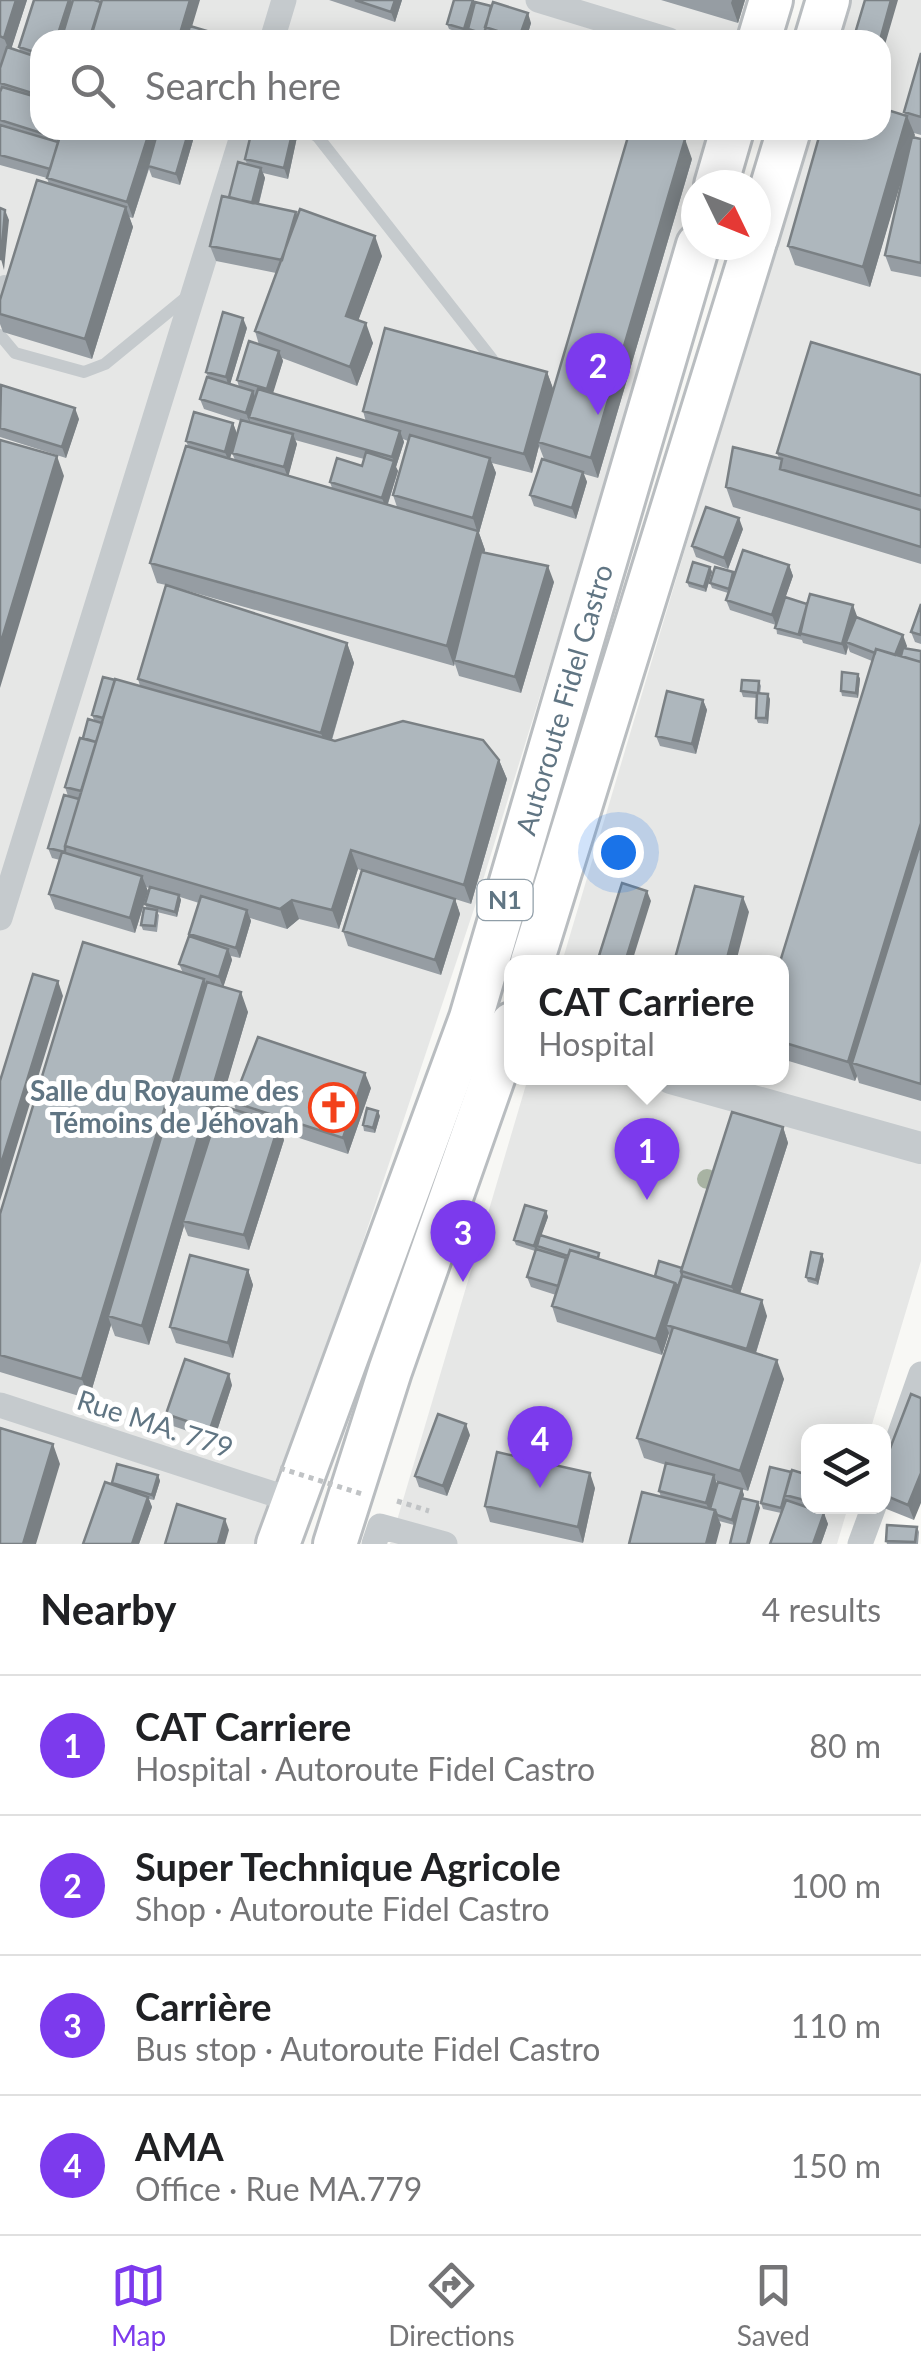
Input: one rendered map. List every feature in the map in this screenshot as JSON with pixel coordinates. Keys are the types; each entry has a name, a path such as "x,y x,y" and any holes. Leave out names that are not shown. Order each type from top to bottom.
{"highway":[{"path":"762,30 770,0"},
{"path":"819,30 828,0"},
{"path":"720,170 729,140"},
{"name":"Autoroute Fidel Castro","path":"771,189 786,140"},
{"name":"Autoroute Fidel Castro","path":"278,1544 286,1484 470,1018 694,260"},
{"name":"Autoroute Fidel Castro","path":"534,955 749,260"},
{"path":"336,1544 390,1371 504,1050"}],"street":[{"path":"275,30 284,0"},
{"path":"538,0 636,30"},
{"path":"0,918 241,140"},
{"path":"697,1085 921,1148"},
{"path":"891,1459 921,1374"},
{"name":"Rue MA. 779","path":"0,1404 286,1484"},
{"path":"860,1544 871,1514"},
{"path":"377,1535 446,1544"}],"lane":[{"path":"320,140 492,358"},
{"path":"0,296 4,281"},
{"path":"0,335 15,352 84,372 106,364 190,294"}],"path":[{"path":"286,1484 364,1495"}],"shaded area":[{"path":"0,0 755,0 746,30 30,30 30,140 712,140 703,170 681,170 681,240 475,906 262,1544 0,1544"},
{"path":"848,0 921,0 921,1261 872,1424 801,1424 801,1514 846,1514 837,1544 390,1544 526,1085 789,1085 789,955 564,955 807,140 891,140 891,30 839,30"}],"building":[{"path":"0,0 16,0 4,38 0,36"},
{"path":"34,0 69,0 59,30 30,30 30,51 19,47"},
{"path":"73,0 101,2 92,30 64,30"},
{"path":"102,0 190,0 181,30 93,30"},
{"path":"355,0 395,0 391,12"},
{"path":"454,0 473,0 464,29 447,24"},
{"path":"865,0 891,0 883,30 856,30"},
{"path":"475,2 491,6 485,30 468,29"},
{"path":"493,2 528,13 522,30 485,27"},
{"path":"7,47 30,55 30,92 0,83"},
{"path":"921,53 921,117 904,112"},
{"path":"2,87 30,95 30,129 0,120"},
{"path":"891,111 907,116 863,267 788,246 818,140 891,140"},
{"path":"0,125 30,134 30,140 58,142 50,169 0,155"},
{"path":"912,137 921,139 921,263 885,255"},
{"path":"59,140 147,140 127,202 47,178"},
{"path":"155,140 186,140 176,174 148,166"},
{"path":"250,140 291,140 284,168 245,159"},
{"path":"627,140 685,140 591,458 538,442"},
{"path":"238,162 261,168 252,203 229,197"},
{"path":"37,180 126,207 85,339 0,314 0,300"},
{"path":"222,196 296,212 282,260 210,246"},
{"path":"0,208 5,210 1,259 0,259"},
{"path":"300,209 375,236 346,316 366,323 350,367 255,331"},
{"path":"223,312 243,318 226,377 206,372"},
{"path":"385,328 547,372 524,454 363,411"},
{"path":"249,341 279,351 267,389 237,380"},
{"path":"811,342 921,375 921,496 777,453"},
{"path":"207,377 253,391 246,413 200,399"},
{"path":"1,385 75,408 62,447 0,428"},
{"path":"258,389 400,431 392,457 249,417"},
{"path":"194,412 233,423 225,452 186,441"},
{"path":"241,420 293,434 284,467 232,453"},
{"path":"410,435 490,458 473,518 393,495"},
{"path":"0,440 57,456 0,645"},
{"path":"186,446 478,531 447,646 150,563"},
{"path":"733,447 782,459 780,469 921,510 921,547 726,487"},
{"path":"366,452 394,461 382,498 330,482 337,458 362,466"},
{"path":"542,459 583,472 572,508 530,495"},
{"path":"706,507 739,518 724,558 692,546"},
{"path":"743,550 789,565 772,615 726,600"},
{"path":"481,552 548,566 515,677 454,660"},
{"path":"693,562 710,567 704,587 687,582"},
{"path":"715,567 733,572 729,589 710,583"},
{"path":"166,585 347,643 321,733 138,679"},
{"path":"810,594 853,605 842,644 799,633"},
{"path":"785,597 807,604 800,635 775,628"},
{"path":"921,604 921,635 911,632"},
{"path":"856,617 903,635 895,655 876,649 875,653 846,642"},
{"path":"903,648 921,651 921,662 901,656"},
{"path":"876,649 921,662 921,823 848,1062 789,1044 789,955 782,955"},
{"path":"842,672 858,674 856,693 841,691"},
{"path":"103,677 115,680 103,718 92,715"},
{"path":"115,679 335,741 403,721 483,740 499,760 464,885 351,850 332,910 292,900 280,909 65,846"},
{"path":"742,680 759,681 758,693 741,691"},
{"path":"667,691 703,700 692,744 656,736"},
{"path":"757,693 768,694 766,718 756,718"},
{"path":"88,719 102,723 96,742 83,738"},
{"path":"80,738 96,742 81,791 65,787"},
{"path":"64,795 79,799 65,852 48,848"},
{"path":"921,841 921,1084 852,1063"},
{"path":"62,852 142,876 130,918 49,894"},
{"path":"362,870 455,899 435,960 343,931"},
{"path":"622,883 647,891 627,955 599,955"},
{"path":"695,886 743,897 728,955 676,955"},
{"path":"150,887 179,895 175,912 145,904"},
{"path":"201,896 247,910 236,948 189,934"},
{"path":"144,908 157,910 155,926 141,925"},
{"path":"189,936 228,949 219,977 179,964"},
{"path":"83,942 204,979 82,1379 0,1355 0,1214"},
{"path":"33,974 58,981 0,1167 0,1081"},
{"path":"207,982 241,992 142,1326 108,1316"},
{"path":"258,1037 365,1073 343,1138 233,1102"},
{"path":"220,1105 279,1124 244,1235 183,1221"},
{"path":"367,1108 378,1111 373,1128 363,1125"},
{"path":"732,1112 783,1127 732,1287 681,1271"},
{"path":"525,1205 546,1211 534,1246 514,1240"},
{"path":"540,1235 599,1253 598,1258 570,1250 568,1256 537,1246"},
{"path":"536,1249 566,1258 558,1286 527,1277"},
{"path":"570,1250 675,1283 656,1339 552,1306"},
{"path":"811,1252 822,1254 816,1280 806,1277"},
{"path":"190,1255 248,1270 228,1343 170,1327"},
{"path":"659,1261 682,1268 678,1287 655,1276"},
{"path":"682,1276 762,1300 747,1349 666,1325"},
{"path":"673,1327 777,1360 740,1471 637,1438"},
{"path":"185,1359 229,1374 210,1429 166,1414"},
{"path":"911,1394 921,1398 921,1473 908,1505 891,1498 891,1446"},
{"path":"438,1414 466,1424 443,1486 415,1476"},
{"path":"0,1428 53,1444 23,1544 0,1544"},
{"path":"497,1452 590,1473 578,1527 485,1506"},
{"path":"666,1463 714,1475 706,1503 659,1491"},
{"path":"117,1464 158,1475 152,1495 112,1483"},
{"path":"770,1467 791,1472 781,1508 761,1503"},
{"path":"792,1470 801,1473 801,1499 785,1495"},
{"path":"105,1482 148,1497 132,1544 83,1544"},
{"path":"718,1482 742,1489 732,1520 710,1509"},
{"path":"642,1492 715,1510 706,1544 629,1544"},
{"path":"741,1498 758,1502 747,1544 730,1544"},
{"path":"786,1500 801,1505 801,1514 824,1514 813,1544 770,1544"},
{"path":"177,1504 225,1519 218,1544 165,1544"},
{"path":"887,1525 917,1527 915,1542 886,1541"}],"place":[{"name":"Super Technique Agricole","path":"598,415"},
{"name":"Salle du Royaume des Témoins de Jéhovah","path":"334,1107"},
{"name":"CAT Carriere","path":"647,1200"},
{"name":"Carrière","path":"463,1282"},
{"name":"AMA","path":"540,1488"}]}
